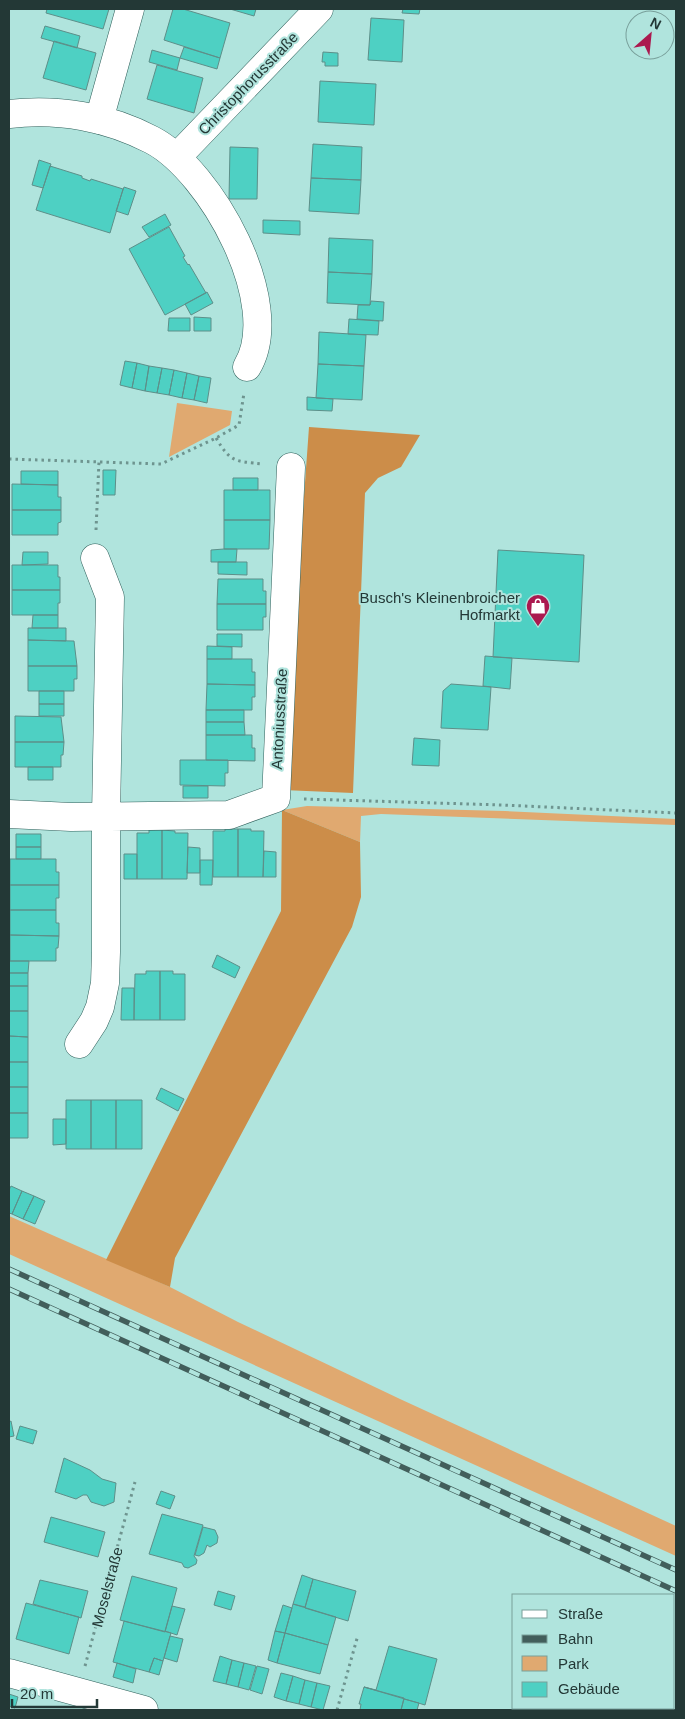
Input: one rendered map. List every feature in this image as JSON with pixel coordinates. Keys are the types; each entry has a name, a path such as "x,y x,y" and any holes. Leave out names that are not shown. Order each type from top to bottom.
{"street":[{"path":"99,120 130,9"},
{"name":"Christophorusstraße","path":"177,157 319,9"},
{"path":"9,114 59,113 99,120 147,138 177,157 192,173 222,217 238,247 250,277 256,300 258,329 257,346 247,367"},
{"name":"Antoniusstraße","path":"276,798 291,467"},
{"path":"79,1044 94,1021 100,1007 105,983 110,597 95,558"},
{"path":"9,814 62,817 229,815 276,798"},
{"path":"9,1673 144,1710"}],"path":[{"path":"9,459 161,464 239,425"},
{"path":"216,438 224,451 238,462 291,467"},
{"path":"95,558 99,461"},
{"path":"276,798 676,813"},
{"name":"Moselstraße","path":"78,1692 135,1482"},
{"path":"337,1710 358,1634"}],"green space":[{"path":"177,403 232,411 230,425 169,457"},
{"path":"307,806 505,811 676,819 676,825 381,814 361,816 360,842 282,810"},
{"path":"9,1216 170,1287 238,1322 400,1399 676,1526 676,1556 9,1254"}],"shaded area":[{"path":"309,427 420,435 401,467 378,478 365,493 353,793 283,790"},
{"path":"282,810 360,842 361,897 352,927 175,1258 170,1287 106,1260 281,911"}],"building":[{"path":"47,9 109,9 103,29 46,13"},
{"path":"173,9 183,9 230,23 220,58 164,40"},
{"path":"230,9 256,9 254,16"},
{"path":"403,9 420,9 419,14 402,13"},
{"path":"371,18 404,20 402,62 368,60"},
{"path":"45,26 80,36 77,48 41,38"},
{"path":"54,41 96,53 86,90 43,78"},
{"path":"184,47 220,58 217,69 180,58"},
{"path":"152,50 180,58 177,70 149,62"},
{"path":"323,52 338,53 338,66 325,66 325,62 322,62"},
{"path":"157,65 203,78 194,113 147,99"},
{"path":"320,81 376,84 374,125 318,122"},
{"path":"313,144 362,147 361,180 311,178"},
{"path":"230,147 258,148 257,199 229,199"},
{"path":"39,160 51,164 43,188 32,185"},
{"path":"50,166 82,176 82,178 90,181 91,179 123,189 110,233 36,210"},
{"path":"311,178 361,180 359,214 309,211"},
{"path":"124,187 136,191 128,215 116,211"},
{"path":"165,214 171,225 149,237 142,227"},
{"path":"263,220 300,221 300,235 263,233"},
{"path":"169,227 185,256 183,257 206,293 165,315 129,249"},
{"path":"329,238 373,240 372,274 328,272"},
{"path":"328,272 372,274 370,305 327,303"},
{"path":"207,292 213,303 191,315 185,304"},
{"path":"371,301 384,302 383,321 357,319 358,305 370,305"},
{"path":"194,317 211,318 211,331 194,331"},
{"path":"169,318 190,318 190,331 168,331"},
{"path":"349,319 379,321 378,335 348,334"},
{"path":"319,332 366,335 364,366 318,364"},
{"path":"125,361 137,363 132,388 120,385"},
{"path":"137,363 149,366 145,391 132,388"},
{"path":"318,364 364,366 362,400 316,398"},
{"path":"149,366 162,368 157,393 145,391"},
{"path":"162,368 174,370 169,395 157,393"},
{"path":"174,370 187,373 182,398 169,395"},
{"path":"187,373 199,376 194,400 182,398"},
{"path":"199,376 211,378 207,403 194,400"},
{"path":"307,397 333,399 332,411 307,410"},
{"path":"103,470 116,470 115,495 103,495"},
{"path":"21,471 58,471 58,485 21,484"},
{"path":"233,478 258,478 258,490 233,490"},
{"path":"12,484 58,485 58,497 61,497 61,510 12,510"},
{"path":"224,490 270,490 270,520 224,520"},
{"path":"12,510 61,510 58,535 12,535"},
{"path":"224,520 270,520 269,549 224,549"},
{"path":"237,549 236,562 211,562 211,550"},
{"path":"498,550 584,555 579,662 493,657"},
{"path":"23,552 48,552 48,564 22,565"},
{"path":"218,562 247,562 247,575 218,574"},
{"path":"12,565 58,565 60,590 12,590"},
{"path":"218,579 263,579 263,591 266,591 266,604 217,604"},
{"path":"12,590 60,590 58,615 12,615"},
{"path":"217,604 266,604 263,630 217,630"},
{"path":"33,615 58,615 58,628 32,628"},
{"path":"28,628 66,628 66,641 28,640"},
{"path":"217,634 242,634 242,647 217,646"},
{"path":"28,640 74,641 77,666 28,666"},
{"path":"207,646 232,647 232,659 207,659"},
{"path":"485,656 512,658 510,689 483,686"},
{"path":"207,659 252,659 255,685 207,684"},
{"path":"28,666 77,666 77,679 74,679 74,691 28,691"},
{"path":"207,684 255,685 255,697 252,697 252,710 206,710"},
{"path":"451,684 491,687 488,730 441,728 443,691"},
{"path":"39,691 64,691 64,704 39,704"},
{"path":"39,704 64,704 64,716 39,716"},
{"path":"206,710 244,710 244,722 206,722"},
{"path":"15,716 61,717 64,742 15,742"},
{"path":"206,722 244,722 245,735 206,735"},
{"path":"206,735 252,735 255,761 206,760"},
{"path":"414,738 440,740 439,766 412,765"},
{"path":"15,742 64,742 61,767 15,767"},
{"path":"180,760 228,760 225,786 180,785"},
{"path":"28,767 53,767 53,780 28,780"},
{"path":"183,786 208,786 208,798 183,798"},
{"path":"225,829 238,829 238,877 213,877 213,831 225,831"},
{"path":"238,829 264,831 263,877 238,877"},
{"path":"149,830 162,830 162,879 137,879 137,833 149,833"},
{"path":"162,830 188,833 187,879 162,879"},
{"path":"16,834 41,834 41,847 16,847"},
{"path":"16,847 41,847 41,859 16,859"},
{"path":"188,847 200,848 200,873 187,873"},
{"path":"264,851 276,852 276,877 263,877"},
{"path":"124,854 137,854 137,879 124,879"},
{"path":"10,859 56,859 59,885 10,885"},
{"path":"200,860 213,860 212,885 200,885"},
{"path":"10,885 59,885 59,898 56,898 56,910 10,910"},
{"path":"10,910 56,910 59,936 10,935"},
{"path":"10,935 59,936 58,948 56,948 56,961 10,961"},
{"path":"217,955 240,967 235,978 212,967"},
{"path":"9,961 29,961 28,973 9,973"},
{"path":"146,971 160,971 160,1020 134,1020 135,974 146,974"},
{"path":"160,971 173,971 173,974 185,974 185,1020 160,1020"},
{"path":"9,973 28,973 28,986 9,986"},
{"path":"9,986 28,986 28,1011 9,1011"},
{"path":"122,988 134,988 134,1020 121,1020"},
{"path":"9,1011 28,1011 28,1037 9,1036"},
{"path":"9,1036 28,1037 28,1062 9,1062"},
{"path":"9,1062 28,1062 28,1087 9,1087"},
{"path":"9,1087 28,1087 28,1113 9,1113"},
{"path":"161,1088 184,1099 178,1111 156,1099"},
{"path":"66,1100 91,1100 91,1149 66,1149"},
{"path":"91,1100 116,1100 116,1149 91,1149"},
{"path":"116,1100 142,1100 142,1149 116,1149"},
{"path":"9,1113 28,1113 28,1138 9,1138"},
{"path":"53,1119 66,1119 66,1144 53,1145"},
{"path":"11,1186 22,1191 12,1214 9,1213 9,1190"},
{"path":"22,1191 34,1196 23,1219 12,1214"},
{"path":"34,1196 45,1201 35,1224 23,1219"},
{"path":"11,1421 14,1436 9,1437 9,1422"},
{"path":"20,1426 37,1431 33,1444 16,1439"},
{"path":"64,1458 90,1470 102,1479 116,1483 114,1502 104,1506 91,1502 87,1495 76,1499 55,1492"},
{"path":"161,1491 175,1496 170,1509 156,1504"},
{"path":"162,1514 203,1525 194,1556 197,1560 196,1564 188,1568 184,1567 182,1563 149,1554"},
{"path":"51,1517 105,1532 98,1557 44,1542"},
{"path":"203,1527 215,1530 218,1537 217,1543 210,1547 207,1545 204,1553 199,1556 195,1555"},
{"path":"302,1575 313,1579 305,1607 293,1604"},
{"path":"132,1576 177,1588 165,1632 120,1620"},
{"path":"313,1579 356,1591 348,1621 305,1608"},
{"path":"40,1580 88,1591 81,1618 33,1604"},
{"path":"218,1591 235,1596 231,1610 214,1605"},
{"path":"26,1603 79,1617 69,1654 16,1639"},
{"path":"293,1604 336,1617 328,1645 285,1633"},
{"path":"283,1605 292,1608 285,1633 275,1631"},
{"path":"172,1606 185,1609 177,1635 165,1631"},
{"path":"124,1621 171,1633 163,1661 154,1658 149,1672 113,1662"},
{"path":"275,1631 285,1633 277,1663 268,1660"},
{"path":"285,1633 328,1645 320,1674 277,1663"},
{"path":"170,1636 183,1639 177,1662 164,1658"},
{"path":"389,1646 437,1659 425,1705 364,1687 376,1690"},
{"path":"220,1656 232,1660 226,1684 213,1681"},
{"path":"154,1658 163,1661 159,1675 149,1672"},
{"path":"232,1660 244,1663 238,1687 226,1684"},
{"path":"117,1663 136,1669 133,1683 113,1677"},
{"path":"244,1663 256,1666 249,1690 238,1687"},
{"path":"257,1666 269,1669 262,1694 250,1690"},
{"path":"281,1673 293,1676 286,1701 274,1697"},
{"path":"293,1676 305,1680 299,1704 286,1701"},
{"path":"305,1680 317,1683 311,1707 299,1704"},
{"path":"317,1683 330,1686 323,1710 311,1707"},
{"path":"364,1687 404,1698 401,1710 360,1710 361,1704 359,1704"},
{"path":"9,1694 18,1697 15,1708 9,1706"},
{"path":"404,1699 419,1703 417,1710 401,1710"},
{"path":"528,1709 586,1709 585,1710"}],"railway":[{"path":"9,1269 676,1570"},
{"path":"9,1289 676,1591"}],"place":[{"name":"Busch's Kleinenbroicher Hofmarkt","path":"538,627"}]}
